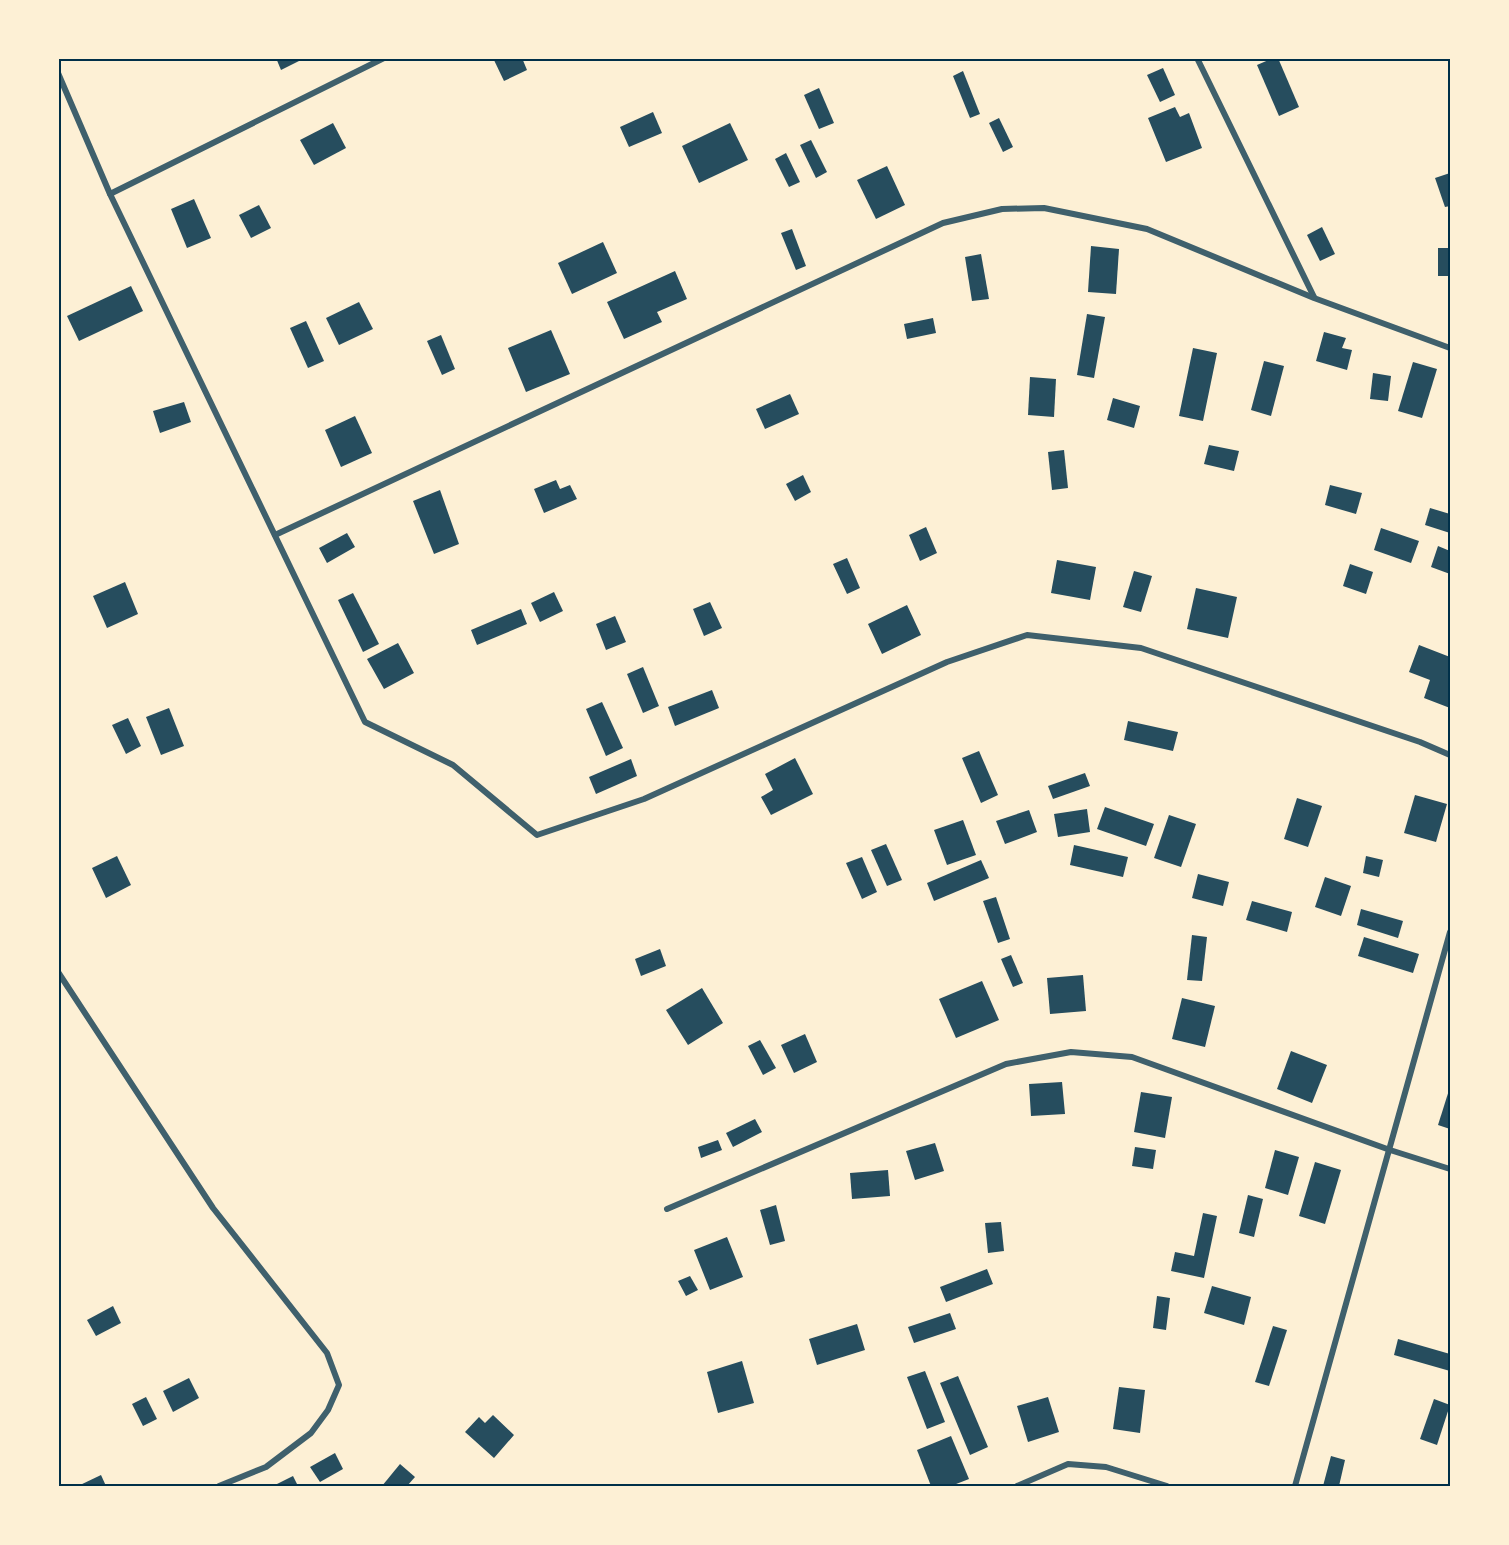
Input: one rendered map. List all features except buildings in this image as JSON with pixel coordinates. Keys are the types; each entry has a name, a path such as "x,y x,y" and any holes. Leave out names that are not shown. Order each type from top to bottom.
{"street":[{"path":"110,194 384,58"},
{"path":"1197,58 1314,298"},
{"path":"58,73 110,194 365,722 453,765 537,835 644,799 947,662 1027,635 1141,648 1420,742 1450,755"},
{"path":"275,535 943,224 1002,209 1044,208 1147,229 1314,298 1450,348"},
{"path":"1295,1486 1450,932"},
{"path":"58,972 213,1208 327,1353 339,1384 328,1410 311,1433 266,1467 219,1486"},
{"path":"667,1209 1006,1064 1071,1052 1132,1057 1390,1150 1450,1169"},
{"path":"1017,1486 1068,1464 1106,1467 1167,1486"}]}
